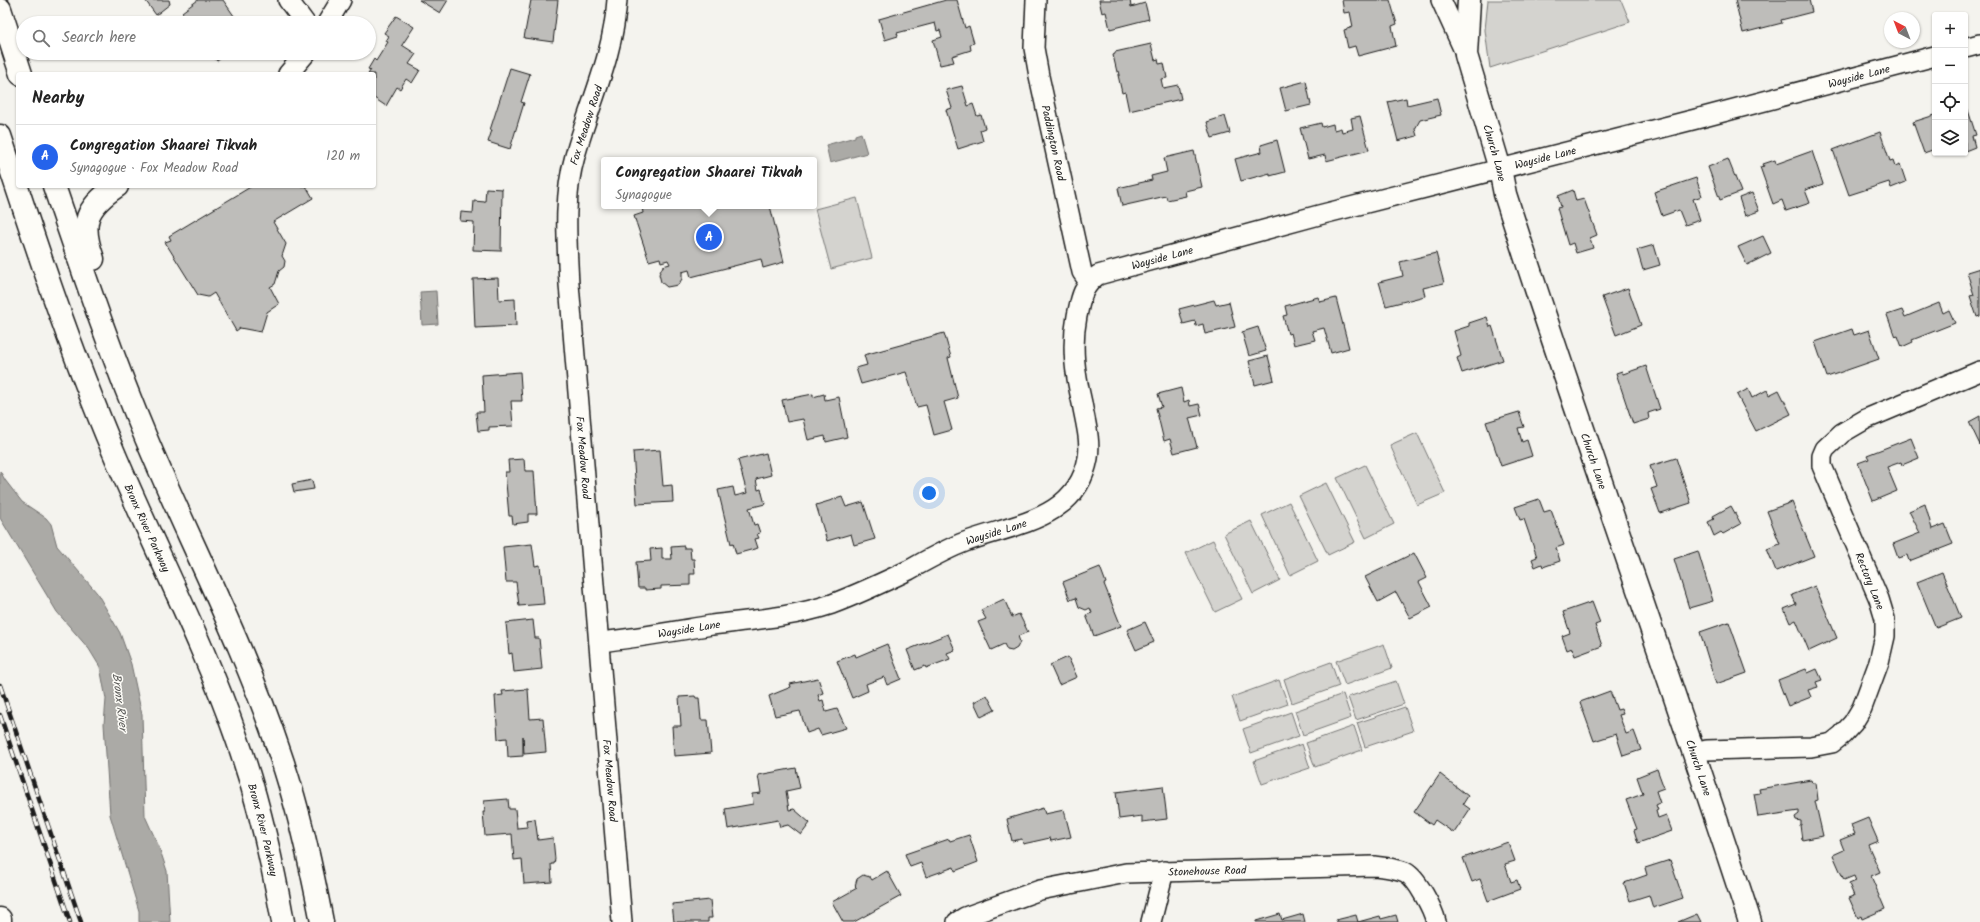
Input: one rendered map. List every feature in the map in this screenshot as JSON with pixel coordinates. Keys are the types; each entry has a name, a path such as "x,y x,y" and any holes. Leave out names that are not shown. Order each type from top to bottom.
{"main road":[{"path":"1466,55 1469,0"},
{"path":"0,9 16,58"},
{"name":"Church Lane","path":"1466,55 1500,169 1505,194 1553,343 1695,753 1750,922"},
{"path":"17,60 20,70"},
{"name":"Bronx River Parkway","path":"0,136 16,184"},
{"name":"Bronx River Parkway","path":"17,188 63,324 88,390 126,482 204,657 235,733 265,835 283,922"},
{"path":"55,188 98,315 134,409 243,657 269,722 300,820 322,922"},
{"path":"113,188 103,196 90,210 87,218 86,233 88,246 112,312 134,409"}],"street":[{"path":"288,0 300,16"},
{"path":"332,16 342,0"},
{"name":"Fox Meadow Road","path":"617,0 610,49 574,157 569,187 566,227 569,284 622,922"},
{"name":"Paddington Road","path":"1036,0 1034,48 1039,76 1082,272 1089,282"},
{"name":"Church Lane","path":"1440,0 1466,55"},
{"path":"1968,47 1980,44"},
{"name":"Wayside Lane","path":"599,642 721,624 760,620 805,612 832,604 871,588 965,542 1028,523 1054,509 1070,497 1078,485 1088,457 1087,432 1073,351 1079,305 1089,282 1098,275 1932,57"},
{"path":"290,72 300,60"},
{"name":"Rectory Lane","path":"1695,753 1708,750 1811,747 1832,743 1854,724 1862,708 1879,662 1885,636 1885,619 1879,599 1822,466 1822,456 1831,442 1860,422 1980,370"},
{"name":"Stonehouse Road","path":"957,922 965,917 1040,890 1126,873 1374,866 1405,872 1419,888 1433,910 1436,922"},
{"path":"1151,922 1164,871"}],"shaded area":[{"path":"1488,0 1621,0 1630,22 1490,68 1485,30"},
{"path":"857,198 872,258 831,269 815,209"},
{"path":"1417,433 1445,493 1417,505 1390,445"},
{"path":"1365,465 1394,524 1366,538 1337,478"},
{"path":"1326,483 1355,542 1328,555 1299,496"},
{"path":"1289,502 1318,561 1290,575 1262,515"},
{"path":"1251,521 1280,580 1253,594 1224,534"},
{"path":"1213,540 1242,599 1215,612 1186,553"},
{"path":"1384,644 1392,668 1345,685 1336,661"},
{"path":"1331,662 1339,686 1292,703 1284,679"},
{"path":"1279,680 1288,704 1240,721 1232,697"},
{"path":"1396,681 1404,704 1356,720 1348,697"},
{"path":"1343,694 1351,718 1303,735 1295,711"},
{"path":"1405,707 1413,731 1365,747 1357,723"},
{"path":"1291,712 1299,736 1251,753 1243,729"},
{"path":"1354,726 1362,750 1315,767 1306,743"},
{"path":"1302,744 1310,768 1262,784 1254,761"}],"water":[{"path":"861,133 867,153 830,163 826,145 855,137 855,135"},
{"path":"436,291 438,324 422,325 420,292"},
{"name":"Bronx River","path":"0,471 22,502 46,518 51,524 57,546 97,593 120,633 131,664 142,715 145,816 159,847 167,871 170,922 139,922 139,911 110,815 104,724 106,699 100,667 89,649 57,612 0,518"}],"building":[{"path":"145,0 169,0 170,4 156,15"},
{"path":"198,0 223,0 234,16 185,16 182,12"},
{"path":"419,0 448,0 440,13"},
{"path":"531,0 558,0 553,42 524,38"},
{"path":"946,0 957,0 965,28 969,26 974,43 970,44 971,50 952,56 954,62 940,65 933,40 942,37 940,30 937,31 935,23 897,33 898,36 885,40 879,19"},
{"path":"1099,0 1130,0 1131,7 1145,3 1149,19 1110,29 1106,12 1102,13"},
{"path":"1342,0 1390,0 1397,24 1392,26 1396,46 1358,56 1355,46 1348,48 1344,30 1353,27 1350,12 1344,13"},
{"path":"1735,0 1809,0 1812,12 1781,20 1782,23 1743,33"},
{"path":"396,16 414,27 402,45 416,54 409,64 420,70 412,83 406,79 400,89 397,87 386,106 376,99 376,72 370,72 371,70 368,69 373,60 376,61 388,42 386,41 389,36 384,33"},
{"path":"1151,44 1155,60 1158,59 1159,64 1164,63 1167,78 1161,79 1163,88 1178,85 1181,99 1129,111 1125,92 1122,93 1118,75 1120,75 1119,71 1117,72 1113,55 1115,52"},
{"path":"510,68 530,74 521,102 524,103 510,149 488,142 492,130 490,130"},
{"path":"1306,81 1311,105 1286,111 1280,88"},
{"path":"962,86 968,106 973,104 977,116 981,115 985,128 980,130 983,141 958,149 946,110 952,108 946,90"},
{"path":"1406,98 1407,105 1437,98 1441,115 1420,120 1415,129 1417,136 1398,141 1388,102"},
{"path":"1968,110 1976,135 1972,136 1975,147 1968,150"},
{"path":"1225,116 1230,133 1212,138 1207,122"},
{"path":"1360,116 1369,150 1326,161 1325,155 1308,159 1300,128 1321,123 1322,127 1333,124 1334,130 1341,128 1342,132 1353,129 1351,118"},
{"path":"1932,116 1932,150 1924,153 1913,122"},
{"path":"1880,132 1890,161 1893,160 1895,166 1900,164 1906,182 1891,188 1889,182 1849,195 1833,150"},
{"path":"1277,140 1285,172 1270,176 1270,173 1241,181 1235,159 1262,152 1261,145"},
{"path":"1194,151 1202,187 1185,191 1186,196 1167,200 1166,196 1122,206 1118,188 1152,180 1151,176 1167,172 1164,158"},
{"path":"1812,151 1823,184 1805,190 1810,203 1786,211 1782,200 1773,204 1760,167 1764,166 1763,164 1775,160 1776,164"},
{"path":"1728,159 1741,192 1720,200 1708,167"},
{"path":"1696,178 1702,196 1693,199 1700,220 1685,225 1679,210 1662,216 1654,192"},
{"path":"249,188 307,188 313,198 273,222 286,244 282,256 285,261 284,267 279,271 275,284 270,287 279,304 267,312 261,332 240,328 236,331 214,293 208,297 198,295 165,242 171,240 169,236"},
{"path":"486,188 502,189 501,251 473,250 474,222 460,221 461,212 473,213 474,201 485,202"},
{"path":"1573,190 1576,201 1584,199 1597,235 1590,238 1593,248 1576,253 1573,243 1568,245 1557,208 1561,207 1558,196"},
{"path":"1752,193 1759,211 1745,216 1739,198"},
{"path":"642,209 771,209 784,262 763,268 761,259 691,277 689,270 682,272 682,279 678,285 667,287 661,282 659,274 663,266 670,264 668,260 661,262 660,258 649,261 634,216 643,213"},
{"path":"1763,236 1771,253 1747,265 1738,247"},
{"path":"1654,245 1660,265 1643,270 1637,250"},
{"path":"1436,253 1444,283 1423,288 1425,296 1386,306 1379,282 1403,276 1400,262"},
{"path":"1980,268 1980,316 1977,317 1970,296 1974,295 1967,272"},
{"path":"498,278 499,300 515,299 516,326 475,328 473,279"},
{"path":"1628,288 1641,325 1616,335 1602,297"},
{"path":"1318,297 1320,302 1336,298 1349,348 1331,353 1324,328 1312,331 1315,340 1294,345 1291,333 1288,334 1283,316 1287,315 1285,306"},
{"path":"1214,300 1216,305 1229,302 1235,327 1205,334 1203,324 1196,326 1195,321 1183,324 1179,309"},
{"path":"1939,303 1943,313 1949,310 1955,323 1912,340 1913,342 1902,347 1898,336 1895,337 1887,315 1902,310 1905,317"},
{"path":"1487,317 1490,327 1492,326 1503,360 1462,373 1457,358 1461,356 1454,331 1469,326 1469,323"},
{"path":"1258,327 1266,351 1249,356 1242,332"},
{"path":"1852,329 1854,335 1869,330 1879,359 1827,377 1815,342"},
{"path":"944,333 951,357 948,358 958,398 944,402 952,430 934,435 926,405 917,407 906,372 861,384 856,368 867,365 864,355"},
{"path":"1268,356 1274,380 1255,385 1249,361"},
{"path":"1646,366 1660,409 1648,413 1649,419 1633,424 1616,373 1622,371 1623,374"},
{"path":"520,372 522,401 511,401 513,426 489,427 489,430 478,431 476,412 484,412 482,375"},
{"path":"1181,388 1184,402 1189,400 1190,406 1199,404 1202,415 1189,418 1197,447 1174,453 1170,439 1164,441 1156,408 1162,407 1158,394"},
{"path":"1748,389 1752,398 1767,390 1769,395 1779,390 1791,414 1756,431 1737,395"},
{"path":"813,394 813,397 824,394 825,400 839,397 847,437 826,442 825,436 808,440 803,419 787,422 782,400"},
{"path":"1519,412 1524,427 1518,428 1522,442 1527,440 1532,456 1501,466 1486,422"},
{"path":"1980,416 1980,445 1969,422"},
{"path":"1911,438 1919,458 1902,465 1901,462 1887,467 1897,491 1873,501 1858,463 1869,459 1867,455"},
{"path":"660,450 663,486 672,485 673,502 637,504 633,452"},
{"path":"766,453 771,475 756,479 758,490 761,489 765,504 749,508 754,525 757,524 760,533 757,534 759,538 755,539 758,548 736,554 733,543 731,544 718,490 733,487 735,496 747,493 738,460"},
{"path":"1676,458 1691,503 1660,513 1651,489 1657,487 1650,466"},
{"path":"524,459 525,471 534,471 537,514 528,514 528,522 513,524 512,516 509,516 505,472 509,472 508,460"},
{"path":"312,480 314,489 294,492 292,484"},
{"path":"842,497 846,507 863,502 875,539 854,545 851,534 827,541 816,505"},
{"path":"1539,499 1544,512 1551,510 1564,545 1556,548 1560,561 1543,567 1542,564 1535,567 1532,559 1537,557 1524,519 1520,520 1515,507"},
{"path":"1792,502 1814,556 1776,571 1767,549 1780,544 1767,511"},
{"path":"1925,504 1932,529 1945,524 1953,544 1909,561 1907,555 1898,558 1893,544 1920,533 1909,511"},
{"path":"1731,506 1741,524 1723,534 1721,532 1714,536 1708,522 1714,519 1713,516"},
{"path":"532,544 535,566 540,565 544,604 519,606 516,582 506,582 503,547"},
{"path":"684,546 684,548 690,548 691,559 694,559 695,574 690,574 690,585 661,586 661,589 645,590 645,588 638,588 636,562 651,561 650,549 662,548 662,559 672,559 671,547"},
{"path":"1698,551 1713,601 1689,608 1674,559"},
{"path":"1414,553 1427,578 1419,582 1432,607 1410,618 1396,592 1378,602 1365,577"},
{"path":"1100,567 1106,583 1104,584 1121,626 1094,636 1086,615 1092,613 1090,608 1086,610 1079,607 1076,598 1070,600 1063,582"},
{"path":"1942,572 1961,618 1936,628 1917,582"},
{"path":"1815,586 1837,638 1809,651 1796,620 1790,623 1784,609 1796,604 1792,595"},
{"path":"1004,599 1012,617 1019,614 1028,632 1018,636 1020,642 1017,648 1012,651 1007,650 1004,644 991,650 978,622 986,619 981,610"},
{"path":"1592,602 1600,623 1595,625 1602,646 1575,656 1572,648 1567,650 1562,636 1570,633 1563,612"},
{"path":"533,620 535,638 539,638 542,669 514,672 512,653 509,654 506,623"},
{"path":"1145,622 1154,642 1136,650 1127,630"},
{"path":"1729,622 1747,673 1716,684 1700,632"},
{"path":"948,634 955,650 947,653 950,659 926,668 925,666 915,670 907,650"},
{"path":"887,644 901,679 887,685 884,677 866,684 868,691 852,698 837,661 855,654 856,657"},
{"path":"1068,657 1077,677 1059,685 1050,665"},
{"path":"1806,669 1808,673 1817,669 1822,680 1816,682 1818,687 1808,690 1811,697 1788,706 1778,680"},
{"path":"818,678 823,693 818,695 820,701 823,700 826,712 837,709 846,728 821,735 818,729 807,733 800,711 775,716 769,696 791,687 790,684"},
{"path":"528,689 530,719 543,718 546,752 524,754 523,736 523,756 508,757 507,738 498,739 495,696 503,695 502,691"},
{"path":"1610,691 1617,710 1621,709 1623,714 1619,715 1626,734 1634,731 1641,750 1623,756 1616,734 1594,741 1580,702"},
{"path":"987,695 995,710 981,717 974,702"},
{"path":"695,696 696,698 699,698 701,720 708,720 711,753 674,756 672,726 681,726 679,697"},
{"path":"796,768 800,788 786,791 789,810 794,809 810,823 801,835 788,825 780,827 778,820 728,829 725,809 753,804 752,794 761,793 758,775"},
{"path":"1657,769 1664,788 1656,791 1660,803 1656,805 1658,810 1656,811 1658,818 1666,815 1672,831 1638,843 1634,830 1637,829 1626,800 1643,794 1637,777"},
{"path":"1440,774 1468,796 1463,804 1470,809 1454,833 1435,820 1432,825 1414,812"},
{"path":"1811,780 1812,783 1816,783 1818,800 1815,801 1823,836 1802,840 1800,825 1801,821 1796,820 1795,817 1799,814 1799,811 1758,817 1754,794 1760,793 1759,789"},
{"path":"1163,786 1167,819 1142,822 1142,816 1119,819 1116,792"},
{"path":"508,799 509,809 515,809 517,828 527,827 526,820 535,819 538,840 553,838 555,859 554,864 551,864 552,882 524,884 522,859 514,860 512,834 485,836 483,812 485,812 484,801"},
{"path":"1043,808 1045,814 1064,810 1071,837 1051,841 1050,838 1023,844 1022,839 1012,841 1007,819"},
{"path":"1868,818 1878,841 1868,845 1880,872 1871,876 1885,909 1862,919 1861,916 1858,918 1849,898 1854,896 1849,884 1856,881 1854,876 1844,880 1833,855 1844,850 1840,840 1855,834 1851,825"},
{"path":"969,835 978,862 955,871 954,867 926,877 921,863 910,867 905,854 949,839 950,841"},
{"path":"1508,842 1515,861 1505,864 1511,882 1517,880 1520,889 1488,901 1480,879 1472,882 1463,858"},
{"path":"1670,860 1683,898 1653,908 1649,895 1630,901 1624,883 1647,875 1645,868"},
{"path":"887,871 901,896 854,922 843,922 832,902 857,888 855,886 857,879 863,875 870,877 872,880"},
{"path":"710,900 712,918 708,918 708,922 674,922 672,904"},
{"path":"1280,914 1282,920 1303,914 1305,922 1256,922"},
{"path":"1697,914 1701,922 1678,922"},
{"path":"1356,915 1358,922 1337,922 1336,920"},
{"path":"1396,915 1398,922 1358,922 1380,916 1381,919"}],"railway":[{"path":"0,685 81,922"},
{"path":"0,715 70,922"}],"place":[{"name":"Congregation Shaarei Tikvah","path":"709,237"}]}
